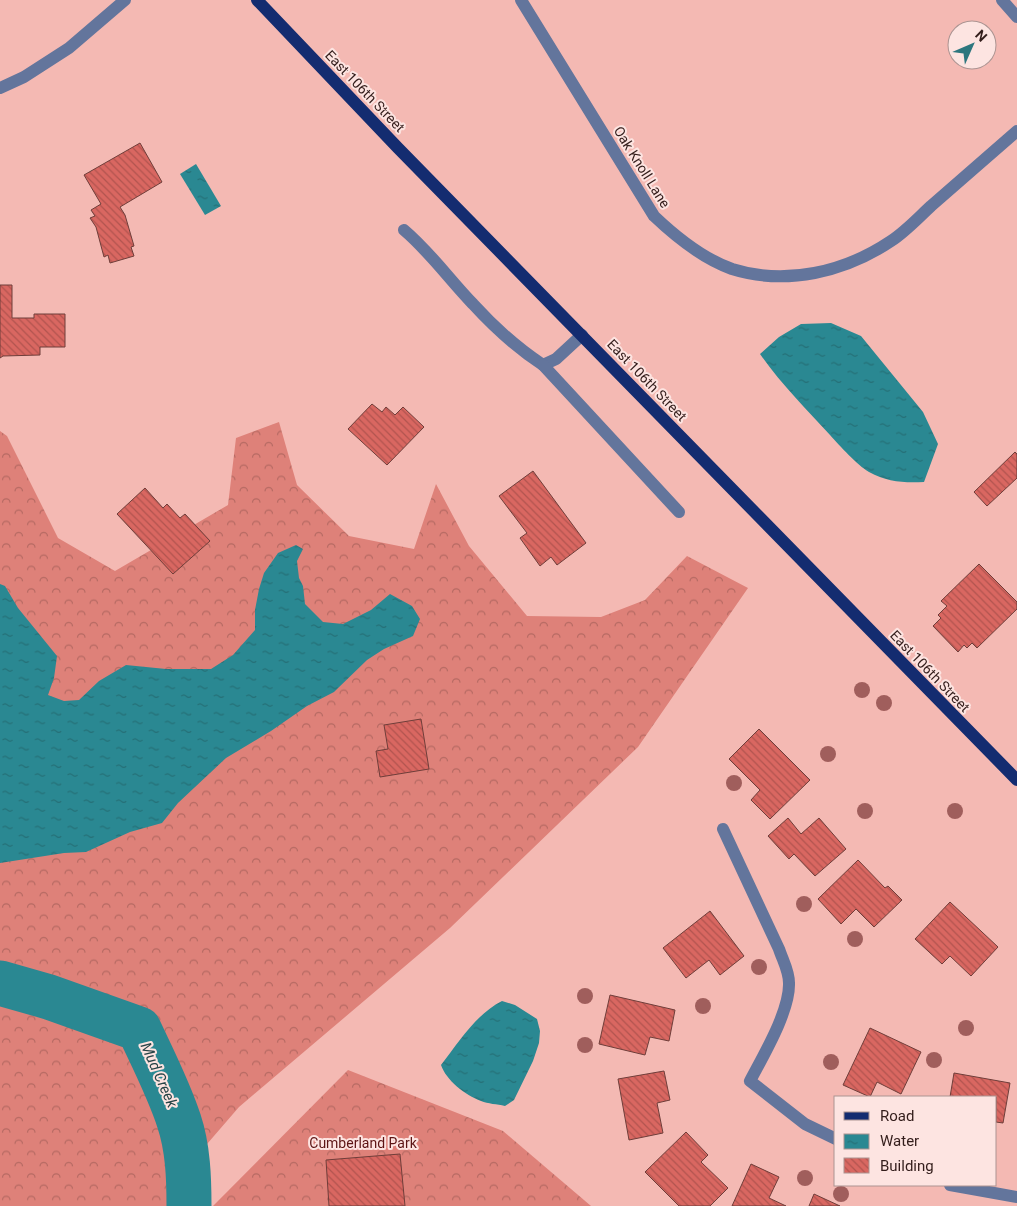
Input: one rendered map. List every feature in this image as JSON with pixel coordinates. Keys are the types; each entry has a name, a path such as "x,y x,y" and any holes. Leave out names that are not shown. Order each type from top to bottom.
{"main road":[{"name":"East 106th Street","path":"257,0 398,148 1017,780"}],"street":[{"path":"0,88 24,76 69,48 124,0"},
{"name":"Oak Knoll Lane","path":"521,0 654,216 672,234 697,251 731,268 758,274 788,275 817,273 840,268 865,257 892,240 1017,131"},
{"path":"1002,0 1017,17"},
{"path":"404,230 422,244 472,303 498,330 543,366 679,512"},
{"path":"543,366 556,359 582,335"},
{"path":"723,828 779,949 787,969 789,984 788,996 776,1027 750,1081 806,1124 834,1138"},
{"path":"956,1186 1017,1197"}],"green space":[{"path":"279,422 297,485 349,536 414,549 436,484 469,546 527,616 601,617 645,600 687,556 748,588 638,747 450,928 239,1107 182,1173 195,1206 0,1206 0,431 7,436 58,538 115,571 228,505 236,438"},
{"name":"Cumberland Park","path":"348,1070 503,1131 591,1206 213,1206"}],"water":[{"path":"196,164 221,206 205,215 180,174"},
{"path":"831,323 861,336 923,412 938,444 924,482 889,480 864,469 794,396 760,354 779,337 801,324"},
{"path":"296,545 303,549 297,561 305,604 323,622 343,624 371,610 390,594 412,606 420,619 413,636 384,649 367,660 334,692 307,706 271,731 226,758 178,803 162,823 130,832 86,852 64,853 0,863 0,584 5,586 18,608 57,656 54,678 48,695 64,701 79,700 99,681 126,665 166,669 211,669 233,655 255,630 255,610 264,573 278,553"},
{"path":"502,1001 515,1005 537,1019 540,1031 539,1043 533,1061 514,1100 505,1106 484,1102 469,1095 447,1076 441,1065 476,1021"}],"building":[{"path":"140,143 162,182 120,207 125,215 134,246 131,247 134,256 110,263 108,255 104,257 96,227 90,218 95,216 91,210 101,204 84,175"},
{"path":"0,285 12,285 12,318 34,318 34,314 65,314 65,347 40,347 40,355 3,356 0,358"},
{"path":"372,404 382,412 386,407 395,415 403,407 424,427 387,465 348,429"},
{"path":"1015,452 1017,454 1017,478 987,506 974,492"},
{"path":"533,471 586,543 557,565 551,557 540,566 520,538 527,533 499,496"},
{"path":"145,488 163,508 167,504 180,518 185,514 210,541 173,574 117,514"},
{"path":"979,564 1017,602 1017,609 977,648 972,643 967,648 964,645 958,652 933,626 941,618 938,615 947,606 941,601"},
{"path":"421,719 429,769 380,777 376,751 388,749 384,725"},
{"path":"759,729 810,780 770,819 751,800 760,790 729,759"},
{"path":"788,818 801,834 819,818 846,849 815,876 794,854 789,859 768,836"},
{"path":"858,860 885,888 888,886 902,900 874,927 856,909 841,924 818,899"},
{"path":"950,902 998,947 971,976 950,956 942,964 915,939"},
{"path":"710,911 744,956 720,975 709,960 686,978 663,948"},
{"path":"610,995 675,1010 669,1041 650,1037 645,1055 599,1044"},
{"path":"870,1028 921,1052 901,1094 877,1082 870,1096 843,1085"},
{"path":"664,1071 670,1100 657,1103 663,1133 629,1140 618,1079"},
{"path":"954,1073 1010,1083 1003,1123 997,1122 997,1096 950,1096"},
{"path":"686,1132 708,1155 701,1162 728,1188 710,1206 679,1206 645,1172"},
{"path":"400,1154 405,1206 329,1206 326,1160"},
{"path":"751,1164 779,1177 769,1198 786,1206 732,1206"},
{"path":"814,1194 840,1206 809,1206"}],"waterway":[{"name":"Mud Creek","path":"0,983 49,997 139,1029 166,1086 182,1131 187,1163 189,1206"}]}
